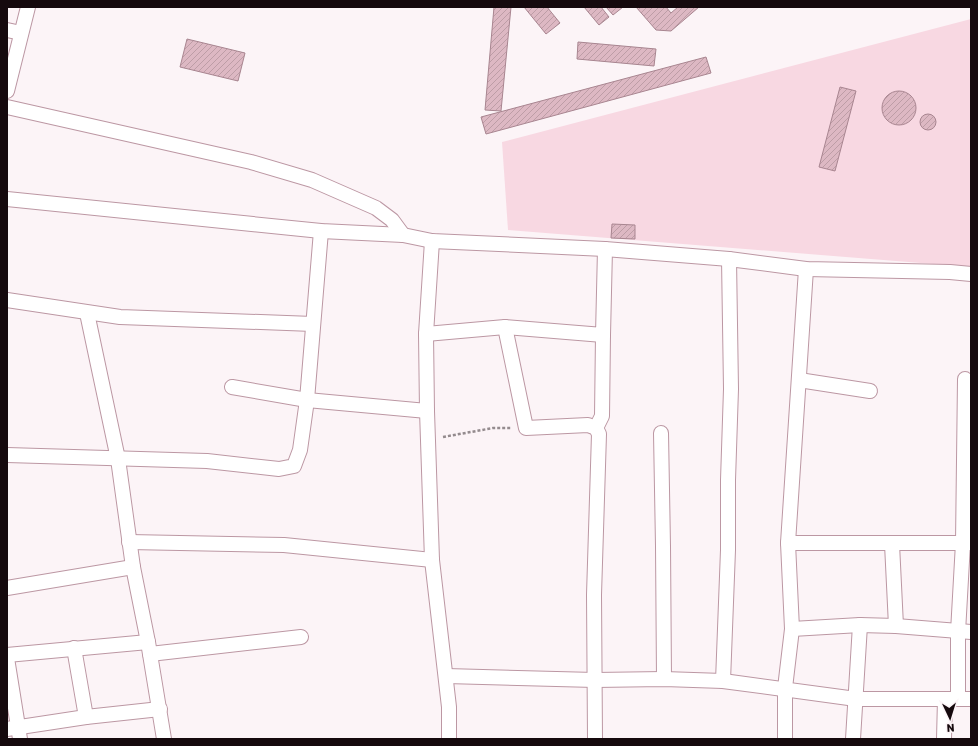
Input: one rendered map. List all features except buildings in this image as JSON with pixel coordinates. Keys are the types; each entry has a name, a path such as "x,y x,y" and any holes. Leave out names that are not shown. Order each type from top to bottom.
{"street":[{"path":"7,91 28,7"},
{"path":"7,30 21,33"},
{"path":"7,106 251,162 312,180 376,208 392,220 404,235"},
{"path":"7,199 321,231 404,235 432,241 605,249 729,259 806,269 950,272 971,274"},
{"path":"7,455 207,461 279,469 294,466 300,450 307,400 321,231"},
{"path":"432,241 426,334 432,560 449,707 449,739"},
{"path":"596,428 602,416 605,249"},
{"path":"723,681 728,550 728,480 731,389 729,259"},
{"path":"785,739 785,688 792,629 788,543 806,269"},
{"path":"7,300 120,317 313,324"},
{"path":"87,312 118,459 133,567 160,709 164,739"},
{"path":"426,334 505,328 603,335"},
{"path":"505,328 526,428 588,425 596,428 599,434 594,595 595,739"},
{"path":"944,739 958,698 965,632 967,543 965,379"},
{"path":"798,380 870,391"},
{"path":"232,387 307,400 427,411"},
{"path":"661,433 664,679"},
{"path":"129,542 284,545 432,560"},
{"path":"788,543 967,543"},
{"path":"892,544 896,626"},
{"path":"7,588 133,567"},
{"path":"792,629 860,625 896,626 965,632"},
{"path":"853,739 860,625"},
{"path":"160,709 86,717 15,732 7,657 74,648 149,648 301,637"},
{"path":"74,648 86,717"},
{"path":"446,676 595,680 664,679 723,681 785,688 856,699 958,698"}],"path":[{"path":"428,440 493,428 526,428"}],"shaded area":[{"path":"971,19 971,267 508,230 502,142"}]}
